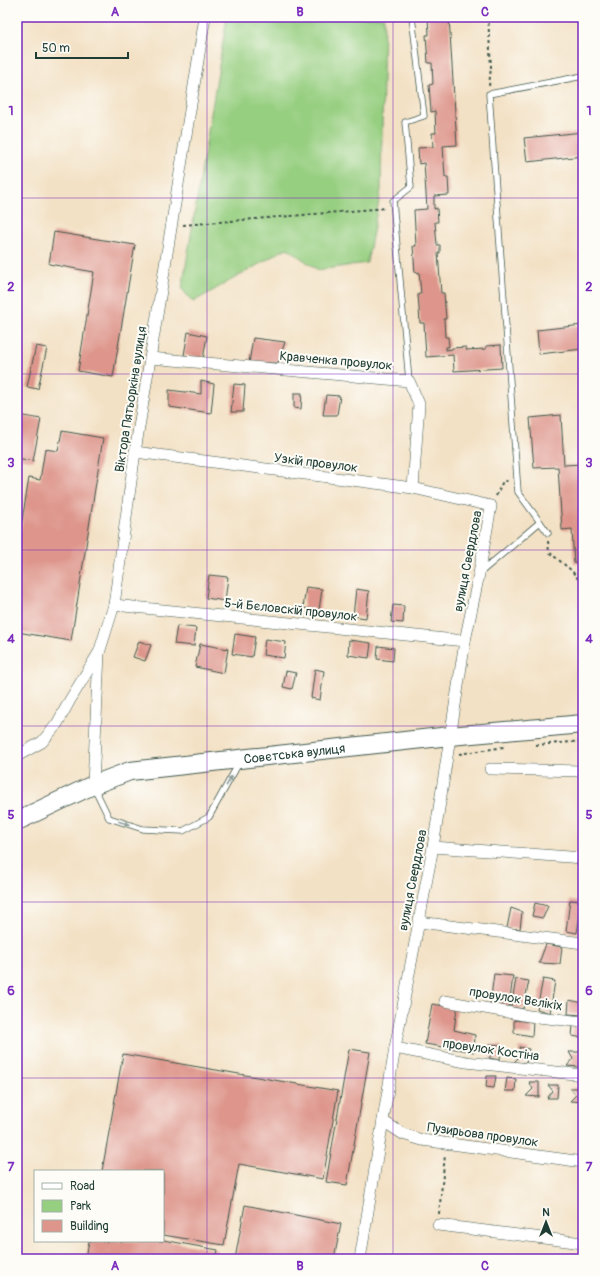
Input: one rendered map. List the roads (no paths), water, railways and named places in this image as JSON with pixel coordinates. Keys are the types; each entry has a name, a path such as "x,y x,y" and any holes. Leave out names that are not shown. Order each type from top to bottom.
{"main road":[{"name":"Совєтська вулиця","path":"17,821 93,785 130,770 450,736 583,724"}],"street":[{"name":"Віктора Пятьоркіна вулиця","path":"93,785 99,653 114,606 135,452 205,17"},
{"name":"Кравченка провулок","path":"150,358 409,381 419,404 413,488"},
{"name":"Узкій провулок","path":"135,452 413,488 491,506"},
{"name":"вулиця Свердлова","path":"360,1259 395,1048 434,848 465,641 491,506"},
{"name":"5-й Бєловскій провулок","path":"114,606 465,641"},
{"path":"17,756 42,742 57,724 99,653"},
{"path":"490,769 583,771"},
{"path":"434,848 583,858"},
{"path":"419,922 583,942"},
{"name":"провулок Вєлікіх","path":"445,1001 528,1016 583,1022"},
{"name":"провулок Костіна","path":"395,1048 466,1062 583,1074"},
{"name":"Пузирьова провулок","path":"383,1121 403,1134 422,1140 583,1162"},
{"path":"438,1225 583,1243"}],"lane":[{"path":"409,381 394,202 411,187 405,122 424,116 412,17"},
{"path":"548,533 518,492 489,94 583,76"},
{"path":"479,574 540,522"},
{"path":"93,785 109,818 143,829 183,831 209,817 241,758"}]}
